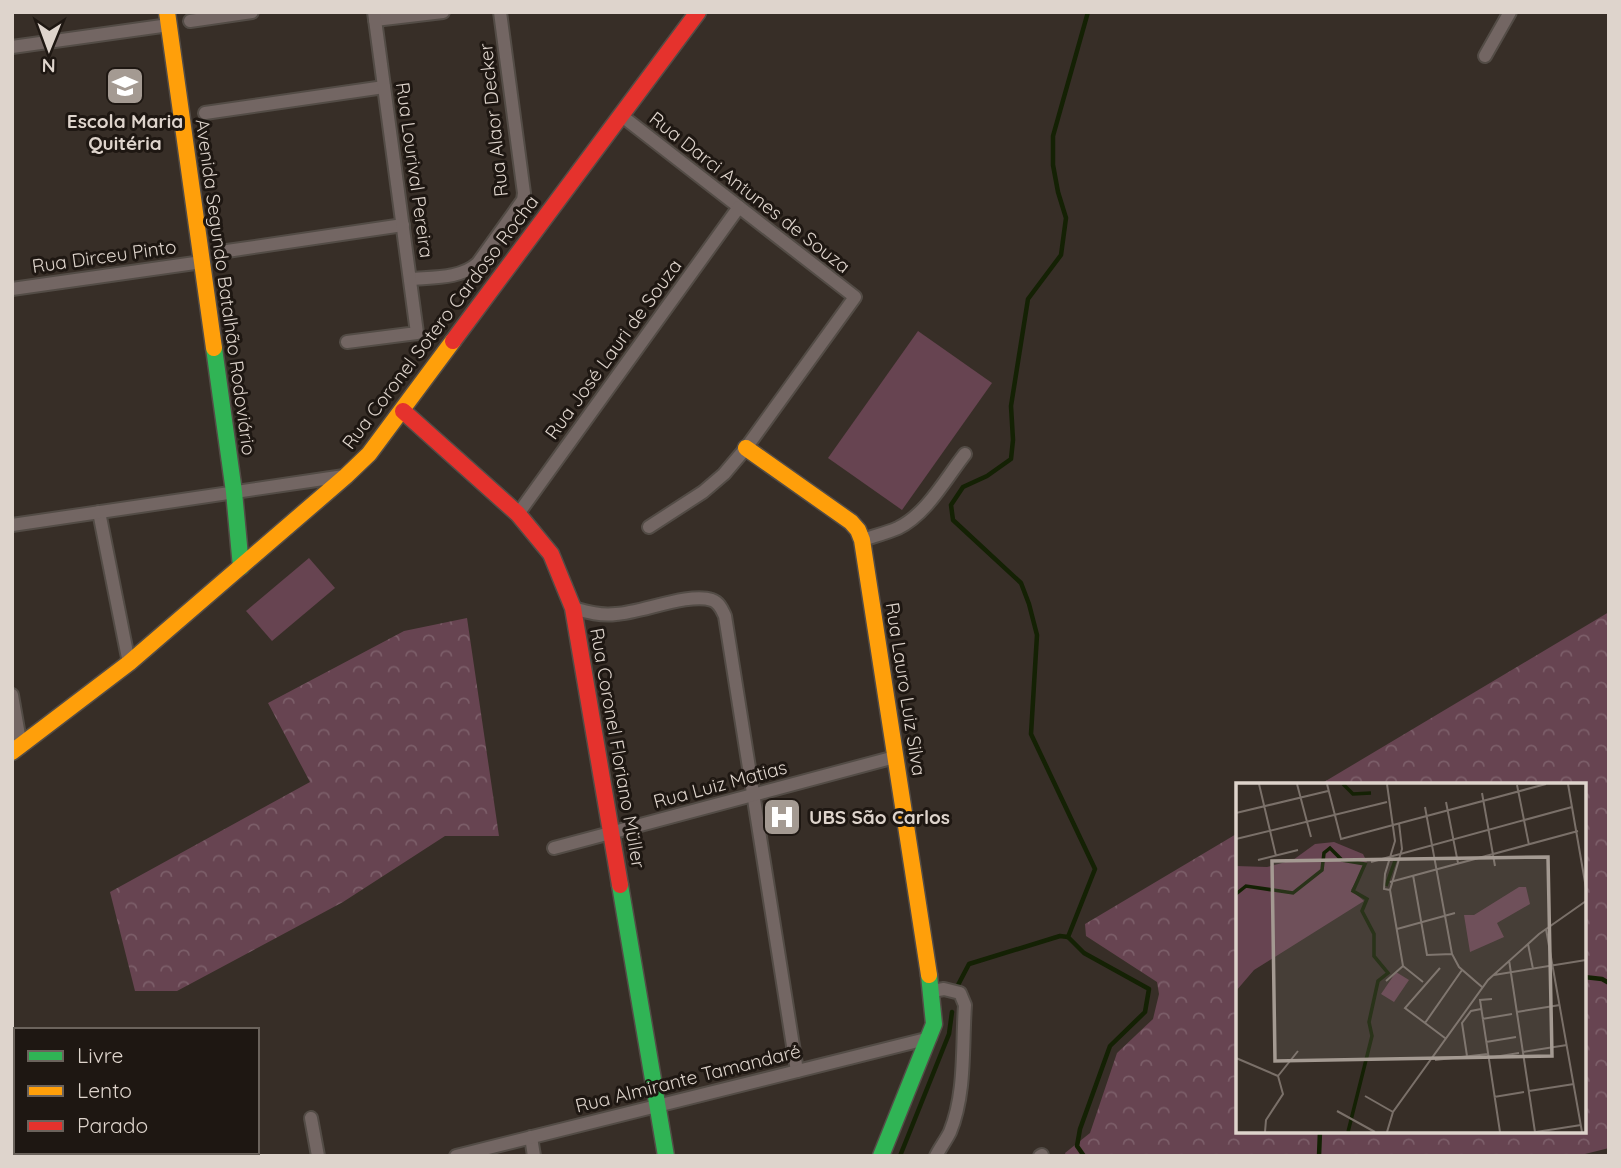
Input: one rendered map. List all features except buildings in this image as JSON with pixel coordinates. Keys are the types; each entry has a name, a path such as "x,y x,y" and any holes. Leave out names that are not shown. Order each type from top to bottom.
{"street":[{"path":"190,21 252,12"},
{"path":"375,16 443,12"},
{"name":"Rua Alaor Decker","path":"410,279 463,274 471,270 523,200 500,12"},
{"name":"Rua Coronel Sotero Cardoso Rocha","path":"16,749 129,663 369,454 698,12"},
{"path":"1485,56 1510,12"},
{"name":"Rua Lourival Pereira","path":"347,342 417,333 375,16"},
{"path":"12,47 168,18"},
{"name":"Avenida Segundo Batalhão Rodoviário","path":"168,18 234,492 241,567"},
{"path":"205,113 384,87"},
{"name":"Rua Darci Antunes de Souza","path":"622,117 855,297 746,449"},
{"name":"Rua José Lauri de Souza","path":"518,514 739,207"},
{"path":"227,251 403,225"},
{"name":"Rua Dirceu Pinto","path":"12,289 202,262"},
{"name":"Rua Coronel Floriano Müller","path":"403,411 518,514 551,554 573,608 666,1156"},
{"path":"649,527 703,492 724,474 746,449 852,522 862,540 900,527 912,518 965,454"},
{"path":"12,525 346,476"},
{"path":"99,512 129,663"},
{"name":"Rua Lauro Luiz Silva","path":"862,540 932,991 934,1024 881,1156"},
{"path":"573,608 600,615 618,614 686,600 712,600 721,606 725,616 797,1071"},
{"path":"12,695 16,749"},
{"name":"Rua Luiz Matias","path":"554,848 895,757"},
{"path":"932,991 944,989 960,992 965,1005 960,1084 955,1114 949,1133 936,1156"},
{"name":"Rua Almirante Tamandaré","path":"456,1156 930,1038"},
{"path":"312,1118 318,1156"},
{"path":"531,1137 534,1156"}],"green space":[{"path":"918,331 992,383 902,510 828,458"},
{"path":"309,558 335,588 272,641 246,611"},
{"path":"1609,612 1609,1148 1577,1156 1066,1156 1065,1153 1090,1133 1117,1053 1153,1019 1159,994 1157,982 1086,936 1085,924 1236,834 1236,1133 1586,1133 1586,783 1322,783"},
{"path":"467,618 499,836 445,836 343,902 177,991 135,991 110,892 310,782 268,703 404,631"}],"waterway":[{"path":"1084,1156 1077,1146 1080,1129 1110,1046 1145,1012 1149,989 1084,953 1068,937 1095,869 1031,734 1037,635 1029,604 1021,583 953,520 951,505 963,487 987,476 1011,459 1011,406 1028,299 1061,255 1066,218 1053,165 1053,136 1088,12"},
{"path":"958,985 969,964 1060,936 1068,937"},
{"path":"1586,977 1602,979 1609,983"},
{"path":"900,1156 949,1034 952,1012"},
{"path":"1319,1156 1320,1133"}],"traffic: fast":[{"path":"214,348 234,492 241,567"},
{"path":"620,885 666,1156"},
{"path":"881,1156 934,1024 929,975"}],"traffic: slow":[{"path":"167,12 214,348"},
{"path":"12,752 129,663 346,476 369,454 453,341"},
{"path":"746,448 851,522 862,540 929,975"}],"traffic: jam":[{"path":"453,341 698,12"},
{"path":"403,411 518,514 551,554 573,608 620,885"}],"place":[{"name":"Escola Maria Quitéria","path":"125,86"},
{"name":"UBS São Carlos","path":"782,817"}]}
